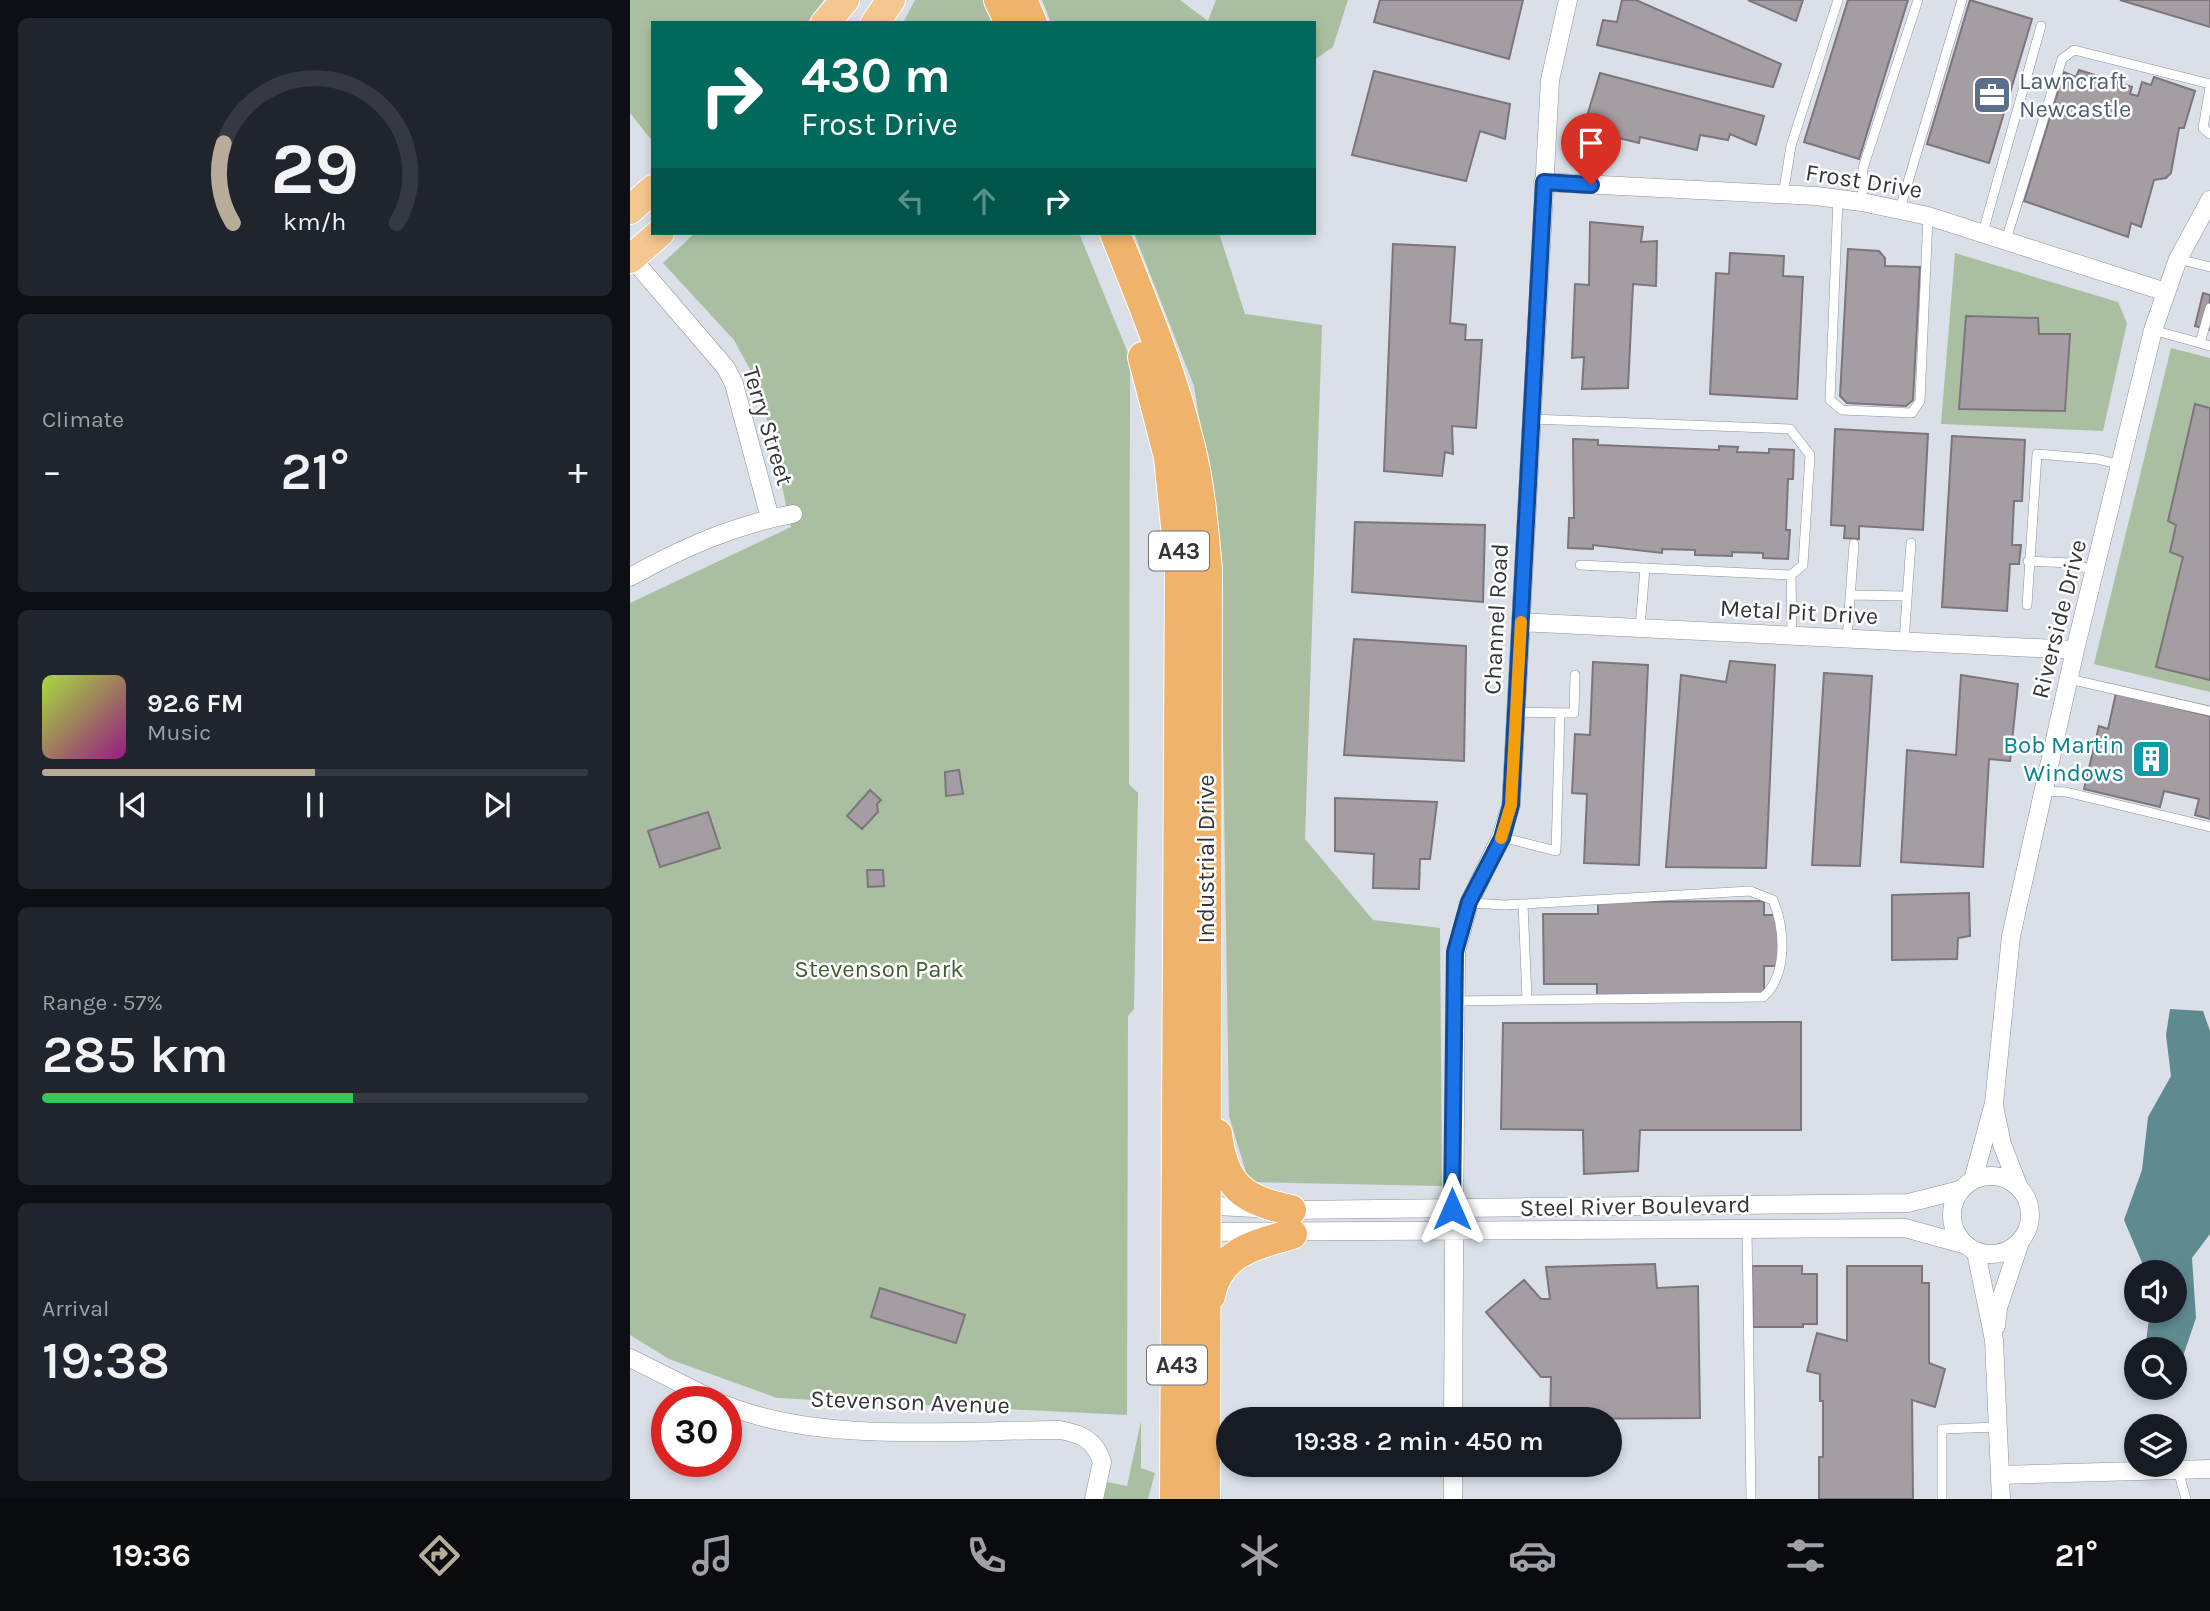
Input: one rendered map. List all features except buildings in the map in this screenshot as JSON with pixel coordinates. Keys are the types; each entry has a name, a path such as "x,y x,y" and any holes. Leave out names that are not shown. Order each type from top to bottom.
{"highway":[{"path":"999,0 1009,21"},
{"path":"1022,0 1031,21"},
{"name":"Industrial Drive","path":"1095,235 1142,354 1155,397 1169,457 1176,511 1180,566 1193,1218 1206,1319 1205,1499"},
{"name":"Industrial Drive","path":"1116,235 1166,363 1191,449 1202,509 1207,569 1206,1036 1175,1499"},
{"path":"1206,1036 1218,1142 1230,1178 1240,1193 1292,1222"},
{"path":"1206,1319 1213,1280 1226,1261 1292,1222"}],"main road":[{"path":"827,21 845,0"},
{"path":"876,21 891,0"},
{"path":"630,209 651,191"},
{"path":"631,258 658,235"}],"street":[{"name":"Channel Road","path":"1453,1407 1451,1232 1455,952 1469,902 1502,838 1511,805 1549,80 1568,0"},
{"name":"Frost Drive","path":"1544,182 1838,198 1862,202 1900,209 1983,232 2166,292"},
{"name":"Riverside Drive","path":"1967,1185 1994,1103 2011,936 2075,650 2153,330 2178,259 2210,200"},
{"name":"Terry Street","path":"631,258 726,368 734,384 770,518"},
{"path":"630,577 719,533 793,514"},
{"name":"Metal Pit Drive","path":"1521,622 2075,650"},
{"name":"Riverside Drive","path":"1994,1103 2002,1144 2019,1188"},
{"path":"1994,1340 1998,1308 2020,1242 2028,1229 2030,1214 2019,1188 2006,1179 1990,1176 1967,1185 1951,1216 1955,1231 1970,1248 1994,1340 2000,1427 2001,1499"},
{"name":"Steel River Boulevard","path":"1193,1218 1292,1222 1452,1209 1908,1203 1967,1185"},
{"name":"Steel River Boulevard","path":"1193,1218 1451,1232 1905,1228 1970,1248"},
{"path":"1970,1248 1999,1253 2020,1242"},
{"path":"630,1358 686,1386"},
{"name":"Stevenson Avenue","path":"742,1409 802,1424 865,1430 1060,1430 1079,1433 1091,1441 1102,1462 1094,1499"},
{"path":"2187,1470 2210,1469"},
{"path":"2000,1475 2124,1472"},
{"path":"1453,1477 1453,1499"}],"lane":[{"path":"1783,195 1791,146 1838,0"},
{"path":"1862,202 1863,168 1918,0"},
{"path":"1900,209 1962,0"},
{"path":"1983,232 2041,26"},
{"path":"2006,240 2062,59 2074,50 2210,85 2203,128 2210,134"},
{"path":"1838,198 1830,400 1842,410 1912,413 1920,401 1928,216"},
{"path":"2178,259 2210,267"},
{"path":"2200,343 2210,308"},
{"path":"2153,330 2210,346"},
{"path":"1530,419 1790,429 1810,455 1803,565 1791,575 1580,565"},
{"path":"2027,605 2037,454 2096,459 2122,466"},
{"path":"1904,641 1911,543"},
{"path":"1847,639 1854,544"},
{"path":"2028,561 2071,563 2095,571"},
{"path":"1640,628 1645,568"},
{"path":"1791,575 1793,636"},
{"path":"1851,595 1907,596"},
{"path":"1516,712 1574,713 1575,675"},
{"path":"2069,679 2210,711"},
{"path":"1502,838 1556,851 1560,713"},
{"path":"2043,790 2067,792 2210,827"},
{"path":"1453,1001 1763,997 1770,990 1781,967 1779,914 1773,900 1750,891 1523,904 1469,902"},
{"path":"1523,904 1527,999"},
{"path":"1746,1229 1751,1499"},
{"path":"1942,1499 1942,1429 2000,1427"},
{"path":"2180,1477 2186,1499"}],"green space":[{"path":"630,0 824,0 808,21 651,21 651,139 630,113"},
{"path":"915,0 983,0 993,21 904,21"},
{"path":"1042,0 1180,0 1208,21 1050,21"},
{"path":"1216,0 1348,0 1333,47 1316,59 1316,21 1208,21"},
{"name":"Stevenson Park","path":"693,235 1080,235 1130,358 1129,784 1138,793 1134,1009 1128,1016 1127,1415 777,1398 669,1359 630,1335 630,603 791,527 760,388 734,340 663,263"},
{"path":"1135,235 1220,235 1245,314 1322,325 1305,839 1373,920 1440,928 1442,1186 1249,1182 1229,1116 1220,549 1194,386"},
{"path":"1955,253 2118,302 2127,323 2103,431 1941,424"},
{"path":"2171,348 2210,358 2210,692 2094,664"},
{"path":"1141,1421 1141,1468 1155,1473 1148,1499 1092,1499 1102,1481 1127,1486"}],"water":[{"path":"2170,1009 2203,1011 2210,1031 2210,1234 2192,1258 2196,1318 2187,1344 2187,1337 2147,1337 2148,1323 2187,1323 2187,1260 2141,1260 2124,1220 2142,1170 2148,1117 2171,1076 2166,1035"}],"slow traffic":[{"path":"1501,838 1511,805 1521,622"}],"place":[{"name":"Lawncraft Newcastle","path":"1992,95"},
{"name":"Bob Martin Windows","path":"2151,759"}],"route":[{"path":"1452,1209 1455,952 1469,902 1502,838 1511,805 1544,182 1591,185"}]}
